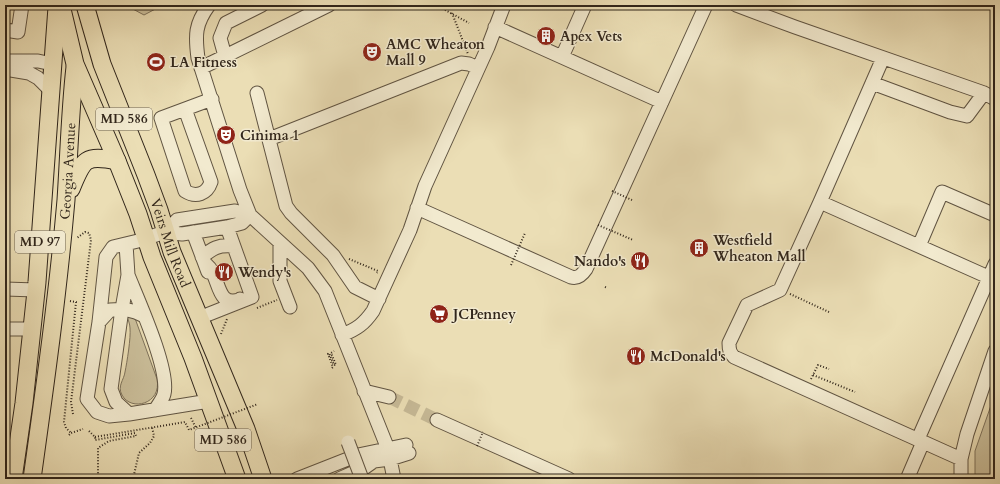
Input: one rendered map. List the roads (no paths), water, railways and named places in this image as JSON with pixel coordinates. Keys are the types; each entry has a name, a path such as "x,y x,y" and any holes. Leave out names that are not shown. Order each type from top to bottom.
{"main road":[{"name":"Georgia Avenue","path":"13,479 24,403 36,290 46,176 52,64 57,5"},
{"name":"Veirs Mill Road","path":"62,5 75,64 91,104 117,161 145,238 193,358 237,479"},
{"name":"Georgia Avenue","path":"32,479 52,334 66,200 71,105 80,5"},
{"name":"Veirs Mill Road","path":"85,5 102,64 149,182 172,252 246,429 263,479"},
{"path":"52,64 59,72 71,105"},
{"path":"66,200 79,169 86,161 95,157 117,161"}],"street":[{"path":"5,30 18,32 22,5"},
{"path":"209,5 200,19 196,29 198,58 240,190 250,215 308,268 325,291 389,454 394,479"},
{"path":"225,56 220,38 226,23 262,5"},
{"path":"201,68 312,9 329,5"},
{"path":"342,335 358,328 366,321 379,299 410,230 425,186 446,152 468,104 482,60 504,5"},
{"path":"562,57 585,5"},
{"path":"417,208 571,277 575,278 581,276 586,269 706,5"},
{"path":"736,5 989,96 967,116 950,112 872,83"},
{"path":"495,27 662,102"},
{"path":"883,58 780,290 746,305 729,343 729,349 730,354 734,358 961,459"},
{"path":"269,139 461,64 469,64 482,60"},
{"path":"5,61 38,61 52,64"},
{"path":"5,69 29,73 38,78 51,91"},
{"path":"257,93 284,199 291,213 333,255 355,287 379,299"},
{"path":"185,109 211,182 206,191 198,195 189,194 185,191 161,118 185,109 212,99"},
{"path":"919,246 942,192 995,215"},
{"path":"820,202 992,279"},
{"path":"165,232 177,220 181,219 235,210 250,215"},
{"path":"209,402 110,416 97,412 87,399 99,322 106,257 113,247 165,232 182,234 226,227 242,223 250,215"},
{"path":"199,318 225,314 252,298 226,227"},
{"path":"193,232 225,314"},
{"path":"126,244 128,275 111,389 116,402 129,414"},
{"path":"280,244 280,281 290,307"},
{"path":"204,260 211,250 222,245 233,248"},
{"path":"204,260 211,268 221,294 226,300 232,302 239,300 242,296 243,289 233,264 233,248"},
{"path":"908,479 920,440 992,279 995,264"},
{"path":"128,275 161,362 165,381 164,395 156,410"},
{"path":"5,289 36,290"},
{"path":"99,322 110,310 134,310 144,316"},
{"path":"5,329 32,329"},
{"path":"961,479 961,459 967,434 995,351"},
{"path":"364,391 388,397"},
{"path":"439,426 456,429 569,479"},
{"path":"348,442 362,479"},
{"path":"339,479 364,468 374,461 389,454 407,449"},
{"path":"297,479 358,455 389,454"},
{"path":"5,474 13,479"}],"tunnel":[{"path":"389,397 437,420"}],"place":[{"name":"Apex Vets","path":"546,36"},
{"name":"AMC Wheaton Mall 9","path":"372,52"},
{"name":"LA Fitness","path":"156,62"},
{"name":"Cinima 1","path":"226,135"},
{"name":"Westfield Wheaton Mall","path":"699,248"},
{"name":"Nando's","path":"640,261"},
{"name":"Wendy's","path":"224,272"},
{"name":"JCPenney","path":"439,314"},
{"name":"McDonald's","path":"636,356"}]}
